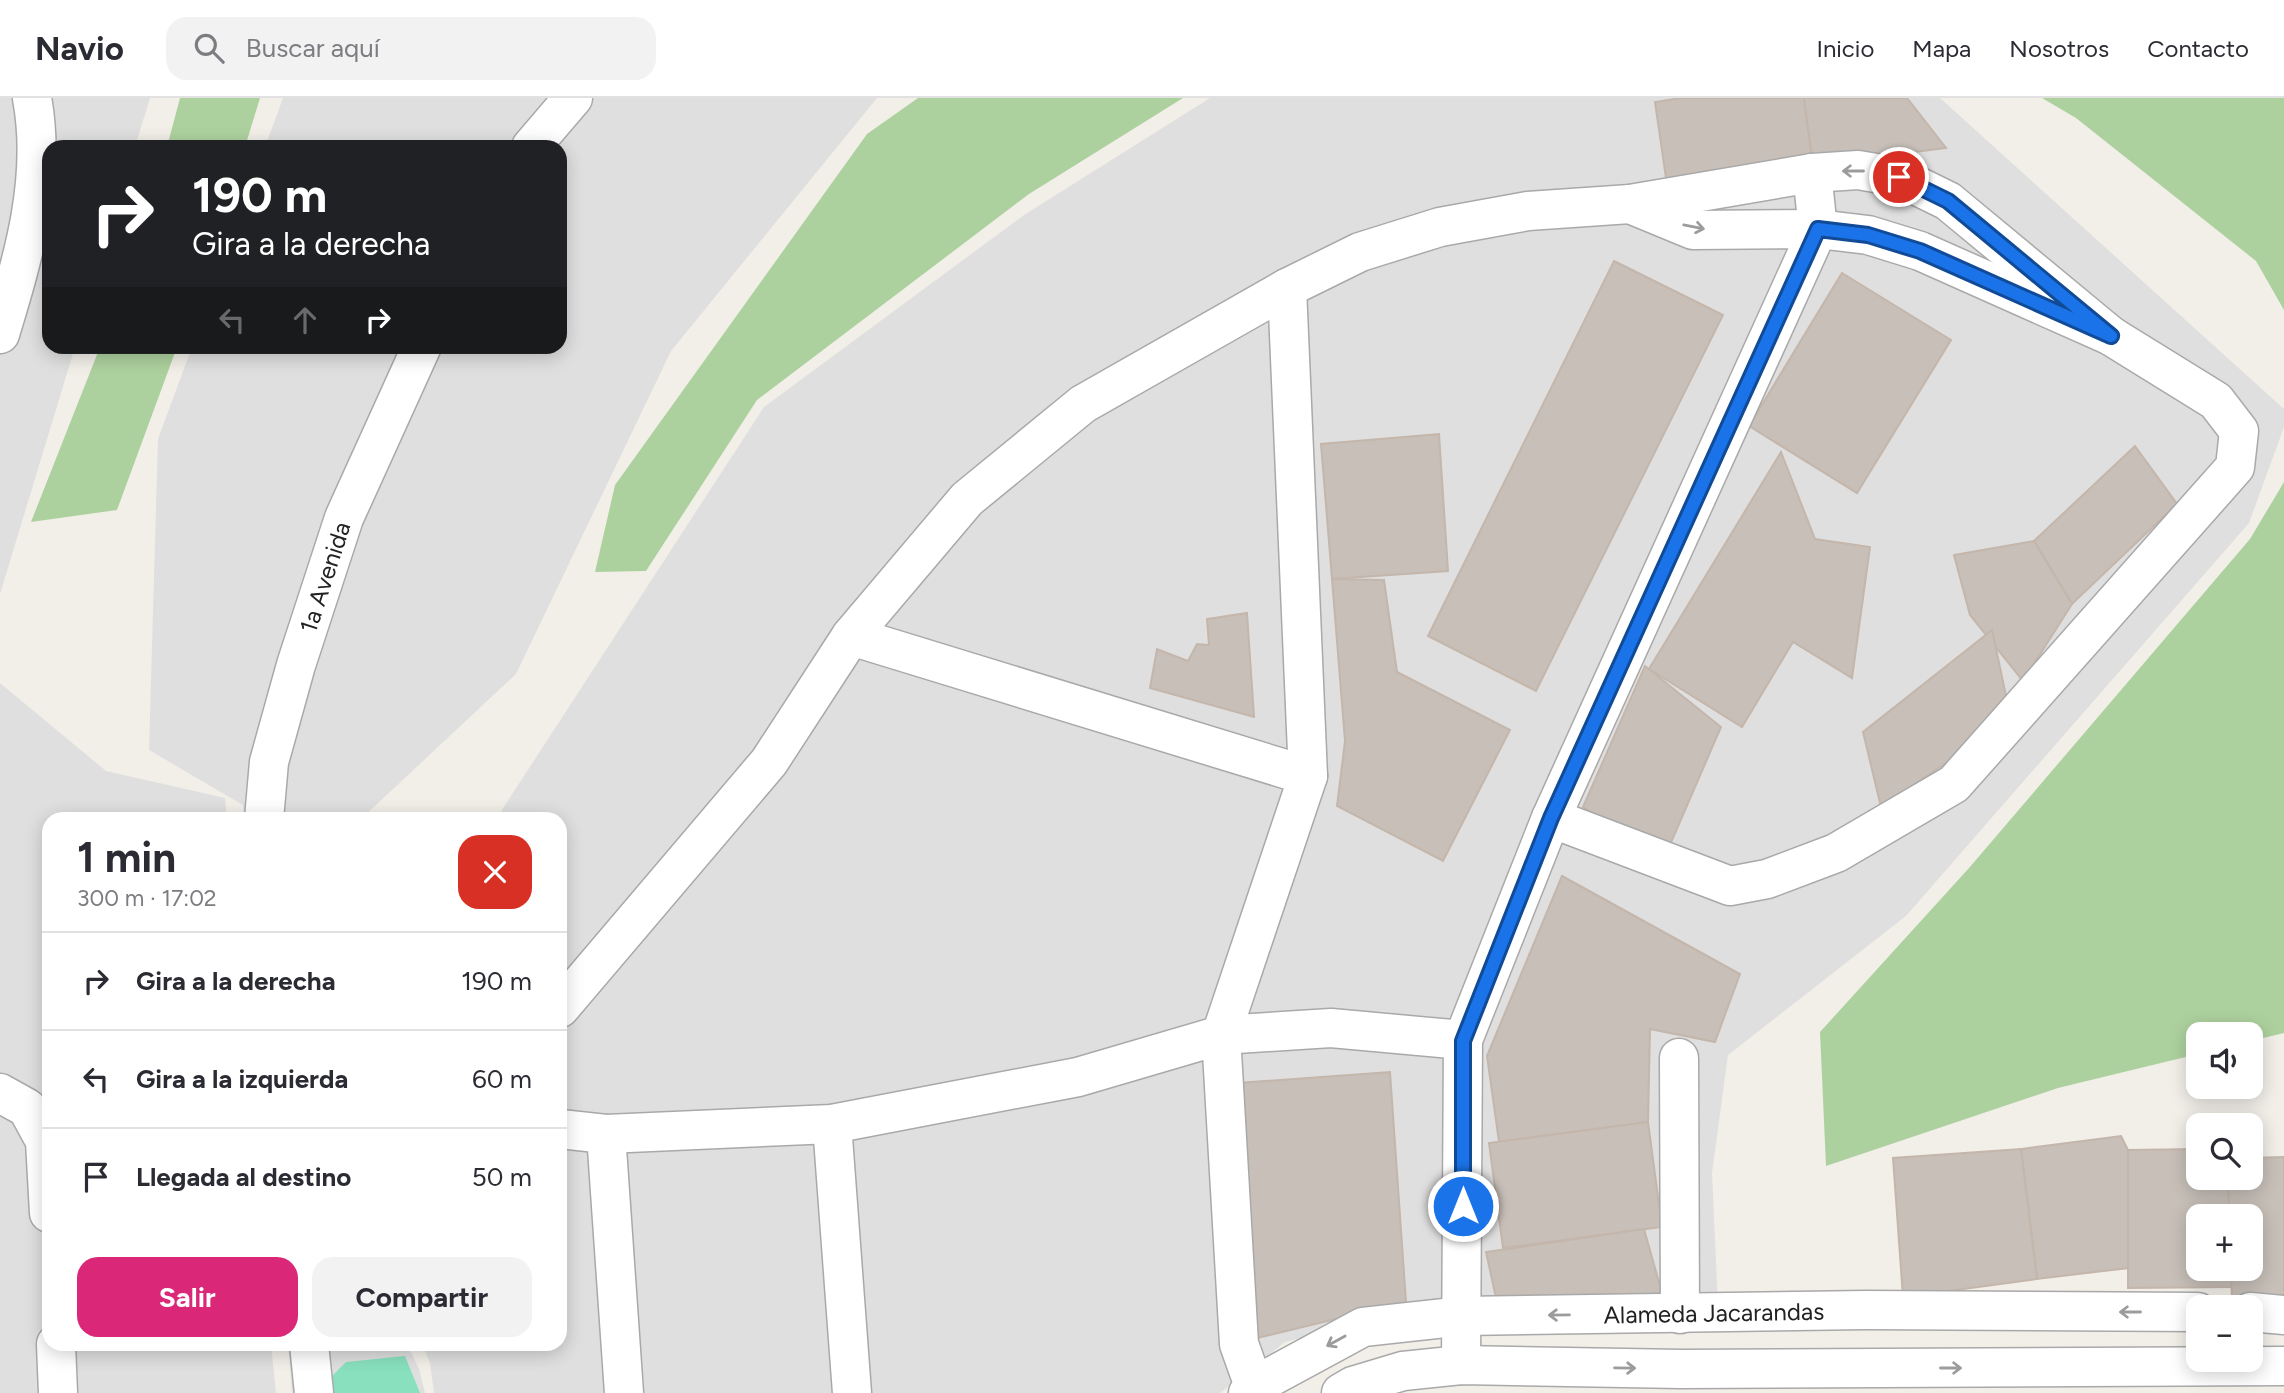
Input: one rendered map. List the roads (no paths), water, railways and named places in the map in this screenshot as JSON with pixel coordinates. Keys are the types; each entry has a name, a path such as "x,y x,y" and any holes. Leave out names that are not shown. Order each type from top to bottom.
{"street":[{"path":"0,334 30,222 38,164 32,98"},
{"path":"537,140 573,98"},
{"path":"567,1000 769,762 851,636 968,499 1083,404 1287,288 1360,252 1440,227 1528,211 1630,204 1812,173 1858,170 1899,177 1948,201 2111,336"},
{"path":"1461,1365 1463,1041 1551,818 1818,229 1812,173"},
{"path":"1551,818 1730,886 1767,879 1836,853 1955,784 2235,467 2239,431 2216,401 2111,336 1920,251 1868,235 1818,229 1693,230 1630,204"},
{"path":"1251,1390 1239,1344 1221,1035 1308,776 1287,288"},
{"name":"1a Avenida","path":"265,812 269,762 296,665 344,518 418,354"},
{"path":"851,636 1308,776"},
{"path":"567,1130 606,1134 832,1124 1078,1077 1221,1035 1331,1028 1463,1041"},
{"path":"1679,1058 1679,1314"},
{"path":"0,1093 27,1108 42,1135"},
{"path":"832,1124 852,1393"},
{"path":"606,1134 624,1393"},
{"path":"1883,1380 1894,1339 1888,1311"},
{"name":"Alameda Jacarandas","path":"1251,1390 1363,1327 1463,1316 1888,1311 2186,1312"},
{"path":"2263,1313 2284,1315"},
{"path":"56,1351 58,1393"},
{"path":"310,1351 314,1393"},
{"path":"1341,1393 1353,1386 1403,1371 1461,1365 1829,1381 2284,1366"}]}
